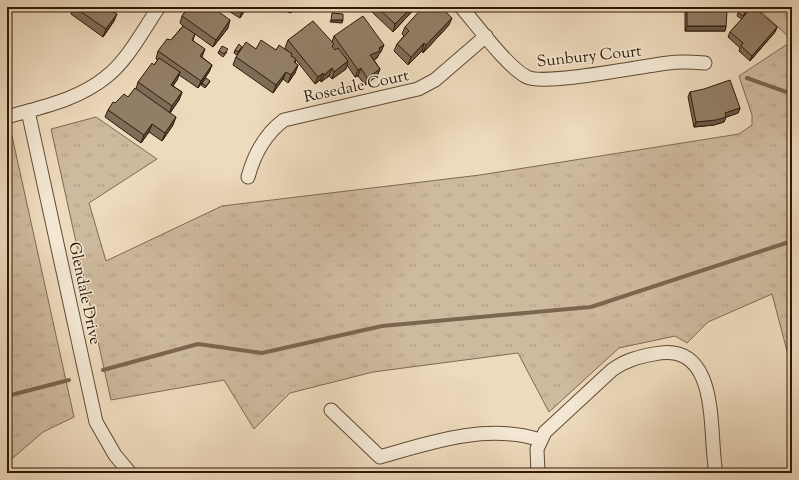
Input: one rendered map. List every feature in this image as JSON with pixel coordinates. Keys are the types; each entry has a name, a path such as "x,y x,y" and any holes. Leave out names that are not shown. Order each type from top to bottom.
{"street":[{"path":"7,117 72,98 90,89 107,77 121,62 159,7"},
{"name":"Sunbury Court","path":"461,7 511,65 527,77 534,80 557,79 669,62 705,63"},
{"name":"Rosedale Court","path":"248,177 257,152 270,132 284,120 418,90 435,80 486,36"},
{"name":"Glendale Drive","path":"28,111 96,422 115,455 130,473"},
{"path":"538,473 537,449 540,440 552,424 624,361 638,357 670,352 690,361 698,368 703,376 709,397 716,473"},
{"path":"331,410 380,457 445,439 484,434 512,433 540,440"}],"green space":[{"path":"753,7 792,7 792,40 763,13"},
{"path":"792,41 792,370 772,294 708,322 687,343 675,336 619,348 549,412 518,353 373,372 290,393 254,429 224,380 111,400 51,129 96,117 157,159 89,203 106,261 222,206 480,175 739,134 752,125 752,115 739,76"},
{"path":"12,136 74,417 43,432 7,463 7,137"}],"building":[{"path":"74,7 115,7 112,11 117,14 106,29"},
{"path":"189,7 217,7 215,9 230,20 216,40 182,16"},
{"path":"237,7 245,7 242,11"},
{"path":"293,7 292,10 286,8"},
{"path":"377,7 412,7 395,24"},
{"path":"423,7 441,7 452,18 426,45 424,43 411,57 397,44 409,31 405,27"},
{"path":"687,7 721,7 721,11 727,11 726,26 687,26"},
{"path":"742,7 747,10 743,16 738,13"},
{"path":"752,7 754,7 777,27 752,56 741,46 743,43 730,32"},
{"path":"332,13 343,14 343,20 331,20"},
{"path":"363,16 384,45 379,48 380,51 370,55 380,69 367,78 361,68 358,70 334,36"},
{"path":"313,21 334,44 332,46 335,50 338,48 348,61 334,72 332,68 324,75 323,73 318,77 288,40"},
{"path":"183,26 195,34 192,40 205,49 200,56 212,65 201,81 158,51 167,39 171,40"},
{"path":"261,40 276,50 279,45 292,54 291,56 296,59 294,62 298,65 291,75 286,72 276,85 236,57 246,42 256,49"},
{"path":"239,44 242,47 238,52 235,50"},
{"path":"222,46 228,49 224,54 219,51"},
{"path":"159,58 180,72 171,85 182,92 172,106 138,82 152,63 154,65"},
{"path":"206,78 210,81 206,86 202,83"},
{"path":"730,80 740,108 725,113 726,117 716,120 696,122 690,92"},
{"path":"135,88 176,117 165,133 152,124 144,135 108,110 113,102 115,103 124,94 128,97"}],"waterway":[{"path":"747,78 792,94"},
{"path":"103,370 198,344 262,353 382,326 591,307 792,241"},
{"path":"7,396 69,380"}]}
